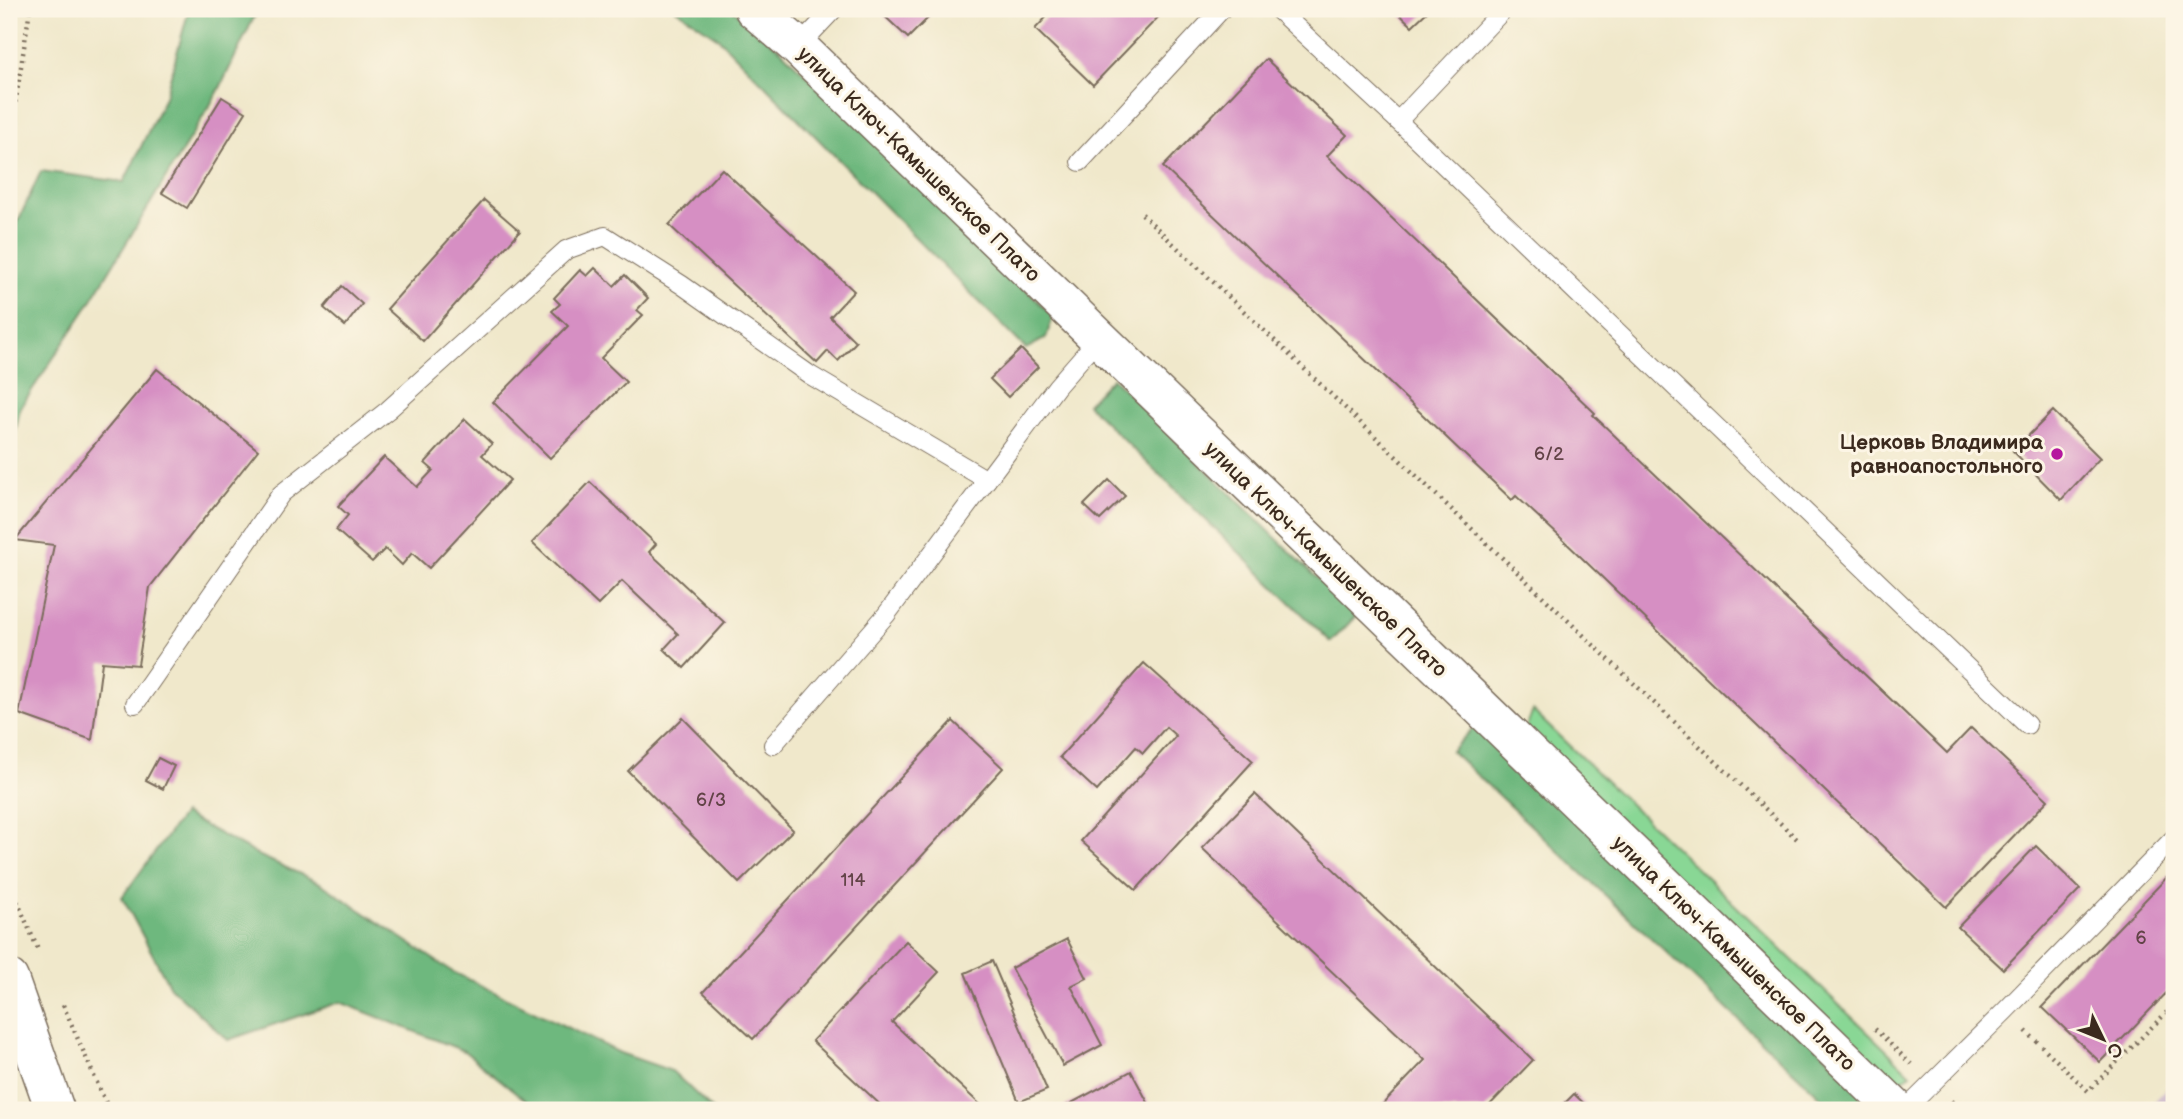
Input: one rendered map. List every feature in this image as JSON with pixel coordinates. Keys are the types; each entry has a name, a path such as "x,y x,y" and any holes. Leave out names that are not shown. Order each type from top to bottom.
{"street":[{"name":"улица Ключ-Камышенское Плато","path":"754,9 798,47 1897,1110"},
{"path":"9,979 55,1110"}],"lane":[{"path":"798,47 834,9"},
{"path":"1080,162 1222,9"},
{"path":"1277,9 1398,121 2027,725"},
{"path":"1398,121 1504,9"},
{"path":"135,704 281,494 388,410 566,250 605,236 682,285 810,375 987,480"},
{"path":"773,744 886,615 1058,386 1099,338"},
{"path":"1905,1110 2006,1011 2174,838"}],"path":[{"path":"9,144 30,9"},
{"path":"1142,215 1800,842"},
{"path":"2006,1011 2088,1091 2174,1004"}],"shaded area":[{"path":"2174,1081 2174,1110 2146,1110"}],"green space":[{"path":"189,9 258,9 218,92 85,311 20,408 9,464 9,241 41,171 124,182 165,97"},
{"path":"676,9 732,9 781,50 1053,316 1046,338 1026,349 718,38"},
{"path":"1112,378 1356,616 1331,642 1087,404"},
{"path":"1533,711 1911,1074 1899,1081 1885,1084 1523,734"},
{"path":"1478,723 1883,1110 1835,1110 1451,751"},
{"path":"183,814 258,855 320,883 451,971 620,1053 672,1071 713,1110 538,1110 464,1051 340,1002 228,1040 170,987 122,897"}],"building":[{"path":"877,9 924,9 931,15 908,38"},
{"path":"1054,9 1166,9 1093,85 1035,29"},
{"path":"1394,9 1430,9 1412,26"},
{"path":"1266,59 1347,135 1327,156 1947,753 1971,728 2048,800 1946,907 1559,536 1516,496 1512,500 1163,167"},
{"path":"222,97 246,112 187,208 162,193"},
{"path":"722,169 854,291 830,317 856,342 838,361 828,351 817,363 669,225"},
{"path":"484,200 520,231 423,341 387,309"},
{"path":"595,268 614,286 625,275 648,298 637,310 643,315 601,358 626,382 550,458 493,402 568,326 552,311 560,304 554,298 580,270 587,276"},
{"path":"342,286 362,304 345,326 324,308"},
{"path":"1021,349 1038,367 1008,397 990,379"},
{"path":"157,369 258,450 150,587 138,665 102,662 92,740 19,714 54,545 15,540"},
{"name":"Церковь Владимира равноапостольного","path":"2053,411 2100,458 2061,500 2013,451"},
{"path":"465,419 492,444 482,455 510,480 429,568 412,553 402,565 385,549 372,562 336,530 348,515 338,506 384,457 417,487 433,470 425,463"},
{"path":"1109,480 1125,496 1100,520 1084,505"},
{"path":"590,482 656,544 649,552 725,623 684,668 664,649 678,634 622,581 598,605 532,543"},
{"path":"1144,663 1253,761 1136,890 1081,841 1176,736 1166,727 1143,753 1136,747 1097,791 1060,757"},
{"path":"683,718 793,830 739,883 628,771"},
{"path":"953,721 1003,768 753,1039 703,992"},
{"path":"158,758 174,766 163,789 146,780"},
{"path":"1255,794 1533,1060 1485,1110 1377,1110 1425,1060 1202,848"},
{"path":"2036,846 2080,889 2003,969 1958,927"},
{"path":"2174,870 2174,985 2100,1062 2042,1007"},
{"path":"1067,939 1087,978 1071,986 1102,1045 1063,1066 1011,968"},
{"path":"906,941 939,972 892,1022 986,1110 886,1110 812,1041"},
{"path":"992,961 1047,1090 1019,1102 965,973"},
{"path":"1131,1071 1152,1110 1065,1110 1064,1107"},
{"path":"1574,1094 1591,1110 1558,1110"}],"place":[{"name":"Церковь Владимира равноапостольного","path":"2057,454"}]}
